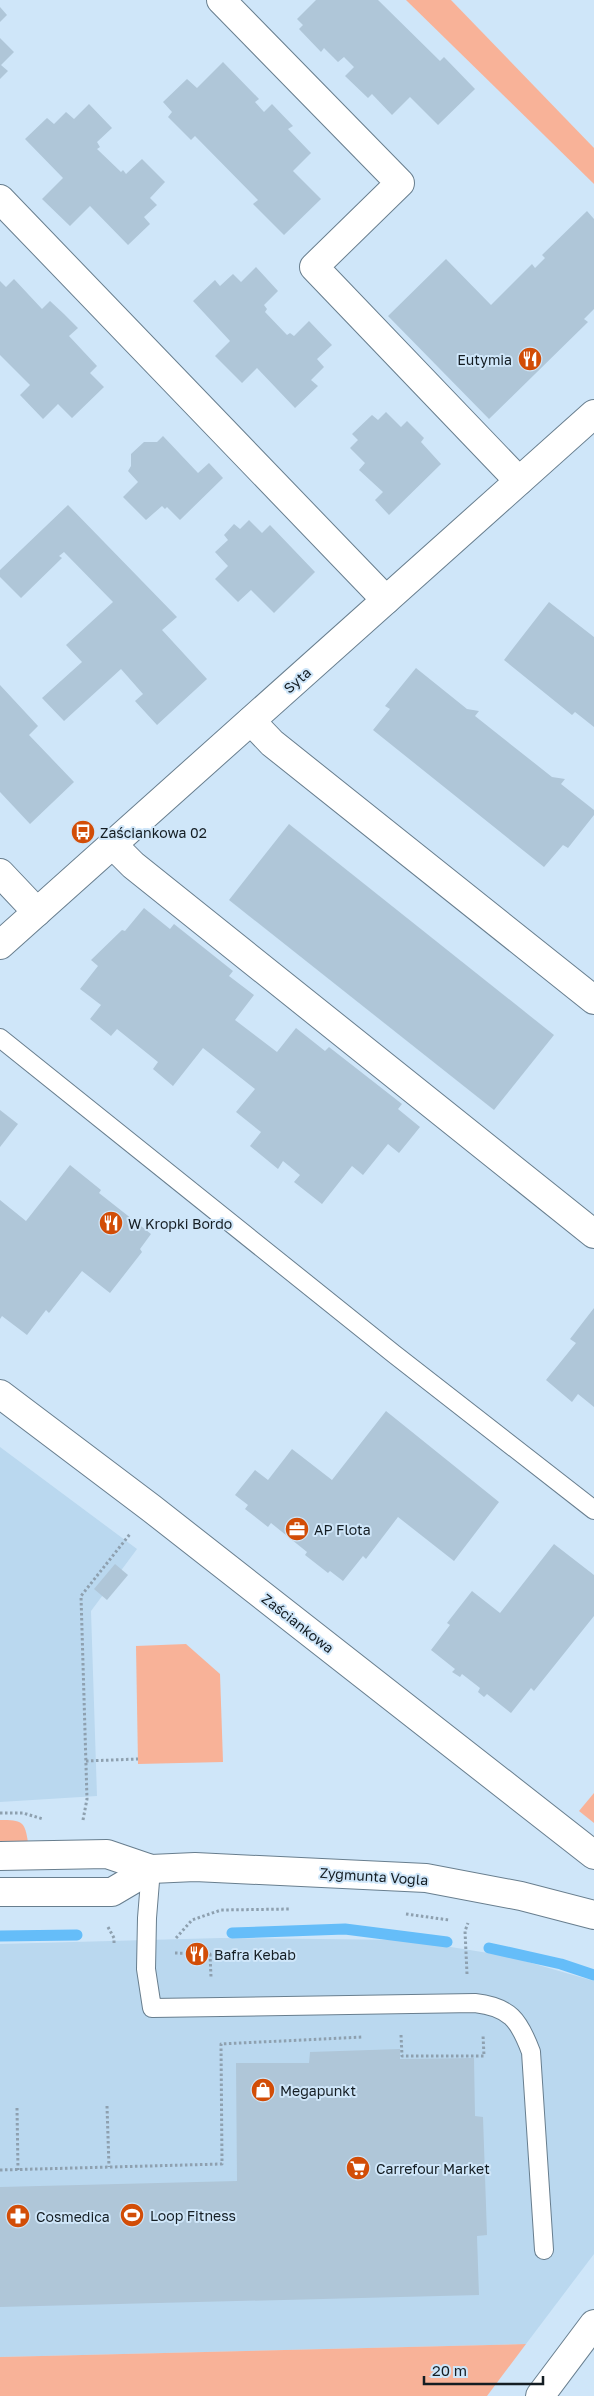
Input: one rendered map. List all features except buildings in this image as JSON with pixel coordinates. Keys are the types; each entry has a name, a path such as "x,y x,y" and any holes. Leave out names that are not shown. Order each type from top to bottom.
{"street":[{"path":"221,0 400,183 314,267 519,481"},
{"path":"0,199 386,600"},
{"name":"Syta","path":"0,945 594,414"},
{"path":"251,721 272,743 594,1000"},
{"path":"113,845 133,865 594,1234"},
{"path":"0,873 37,912"},
{"name":"Zaściankowa","path":"0,1394 151,1508 594,1855"},
{"name":"Zygmunta Vogla","path":"0,1856 108,1854 151,1869 195,1867 426,1878 521,1896 594,1915"},
{"name":"Zygmunta Vogla","path":"0,1892 112,1892 151,1869"},
{"path":"540,2396 594,2324"}],"lane":[{"path":"0,1038 386,1348 594,1510"},
{"path":"151,1869 147,1918 146,1969 152,2008 475,2003 493,2005 509,2012 523,2032 531,2052 544,2250"}],"path":[{"path":"82,1823 87,1799 81,1596 151,1508"},
{"path":"86,1761 138,1759"},
{"path":"0,1813 23,1813 47,1820"},
{"path":"176,1953 176,1938 192,1920 199,1917 221,1910 297,1909"},
{"path":"398,1913 451,1921"},
{"path":"460,1922 477,1925"},
{"path":"467,1984 465,1931 468,1923"},
{"path":"168,1954 210,1954 212,1981"},
{"path":"392,2036 402,2035 402,2056 484,2056 482,2030"},
{"path":"0,2170 222,2164 221,2044 364,2037"},
{"path":"107,2106 109,2167"},
{"path":"17,2108 18,2170"}],"shaded area":[{"path":"406,0 451,0 594,148 594,184"},
{"path":"0,1447 137,1549 91,1611 97,1796 0,1802"},
{"path":"186,1644 220,1674 223,1762 138,1764 136,1646"},
{"path":"594,1793 594,1823 579,1811"},
{"path":"0,1820 13,1820 21,1823 24,1826 28,1843 0,1842"},
{"path":"221,1938 407,1940 507,1956 594,1981 594,2254 526,2344 0,2357 0,1944"},
{"path":"526,2344 487,2396 0,2396 0,2357"}],"waterway":[{"path":"232,1933 345,1929 447,1942"},
{"path":"0,1936 77,1935"},
{"path":"489,1948 561,1964 594,1975"}],"place":[{"name":"Eutymia","path":"530,359"},
{"name":"Zaściankowa 02","path":"83,832"},
{"name":"W Kropki Bordo","path":"111,1223"},
{"name":"AP Flota","path":"297,1529"},
{"name":"Bafra Kebab","path":"197,1954"},
{"name":"Megapunkt","path":"263,2090"},
{"name":"Carrefour Market","path":"358,2168"},
{"name":"Loop Fitness","path":"132,2215"},
{"name":"Cosmedica","path":"18,2216"}]}
